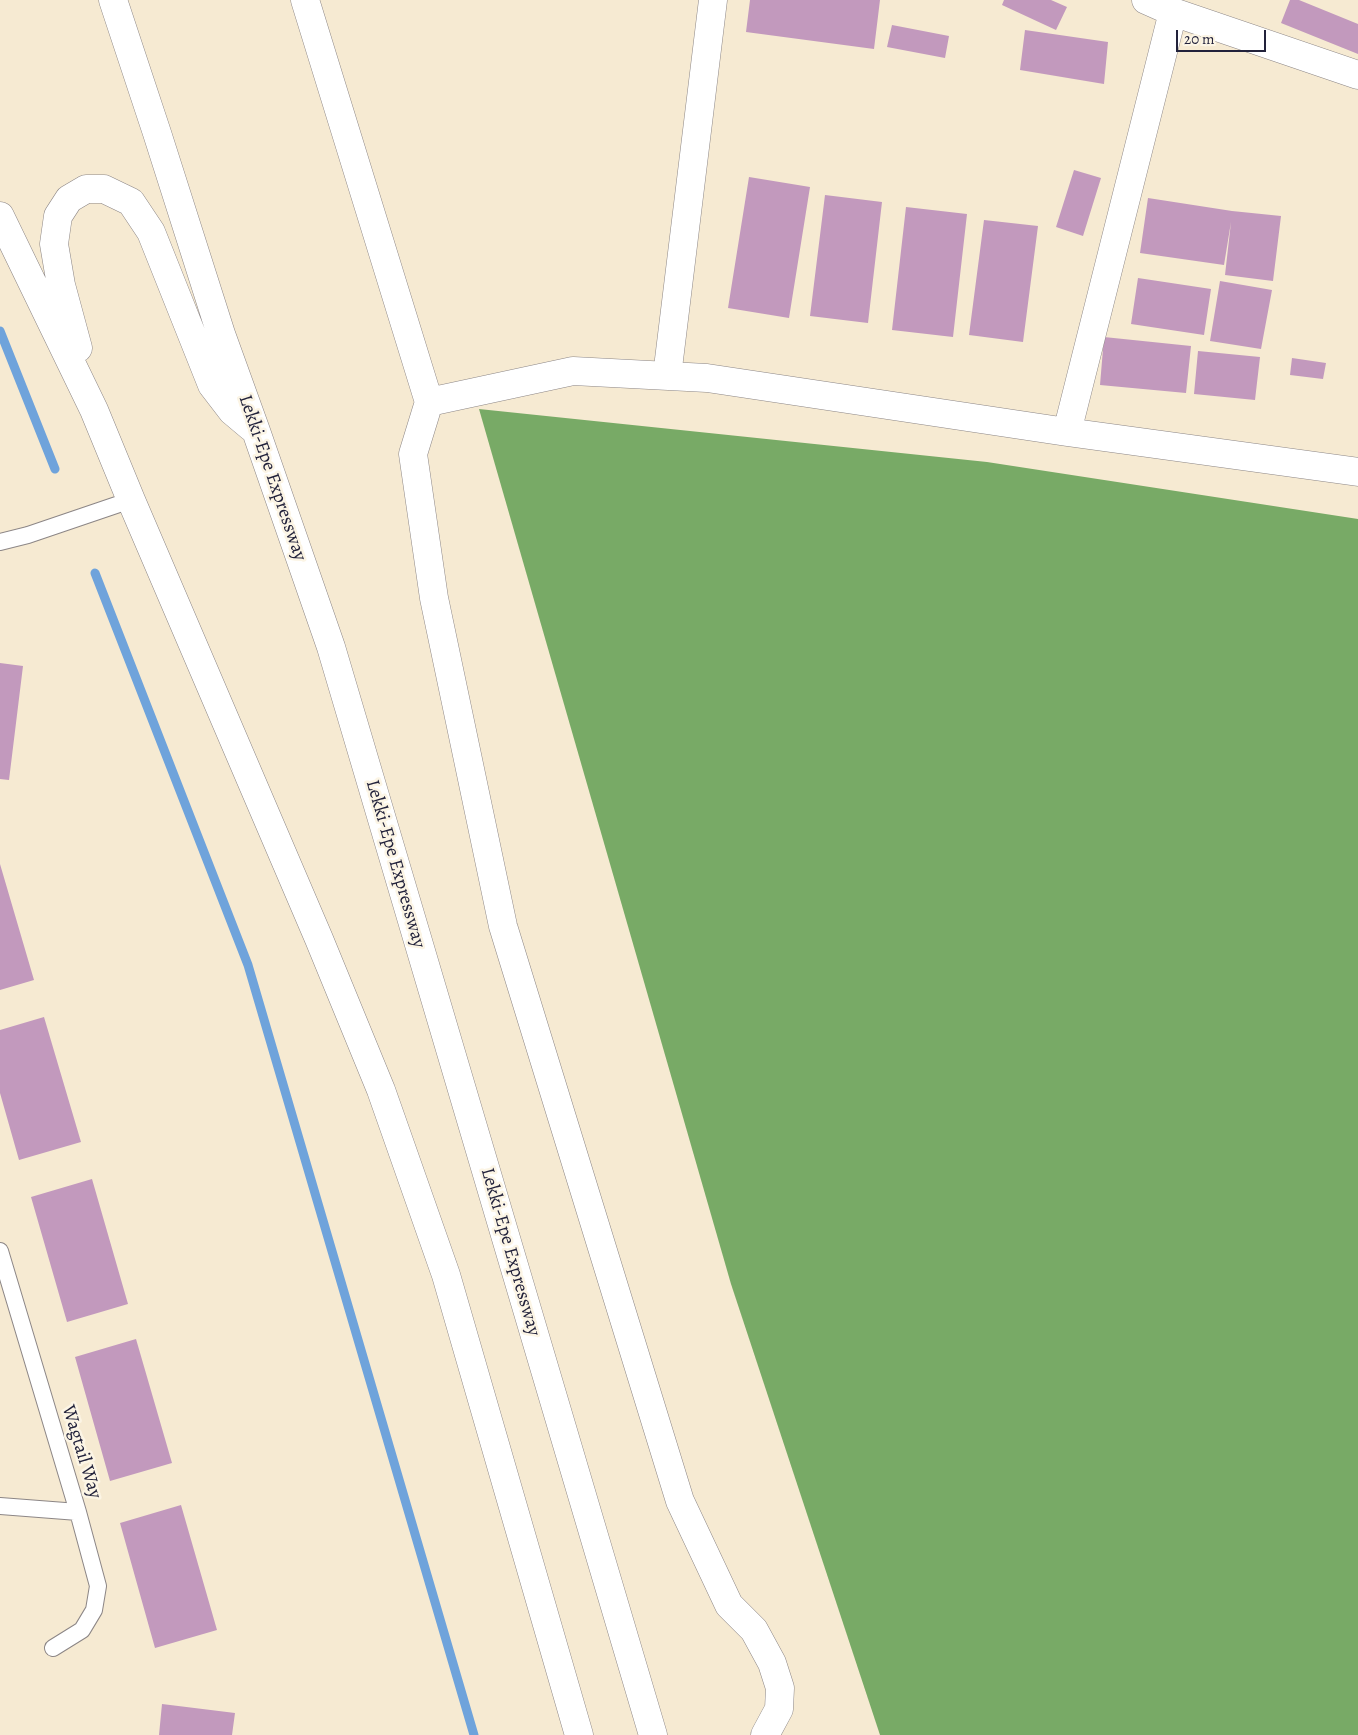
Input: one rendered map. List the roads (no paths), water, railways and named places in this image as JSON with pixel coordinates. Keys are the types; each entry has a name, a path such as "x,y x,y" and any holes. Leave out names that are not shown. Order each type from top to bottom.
{"main road":[{"name":"Lekki-Epe Expressway","path":"113,0 220,334 256,431 331,647 656,1733"},
{"path":"305,0 429,402 413,454 434,598 503,926 680,1501 729,1605 754,1630 772,1663 780,1688 779,1709 765,1735"},
{"path":"667,376 713,0"},
{"path":"1146,0 1173,12 1358,75"},
{"path":"1067,432 1173,12"},
{"path":"94,410 61,285 54,244 58,216 69,199 86,189 104,189 131,202 151,232 212,385 232,411 256,431"},
{"path":"0,216 94,410 130,500 319,939 381,1090 446,1275 579,1735"},
{"path":"429,402 573,371 707,378 1067,432 1358,472"}],"lane":[{"path":"0,542 28,535 130,500"},
{"name":"Wagtail Way","path":"0,1252 78,1512 98,1586 94,1610 82,1630 53,1648"},
{"path":"0,1506 78,1512"}],"waterway":[{"path":"0,331 55,469"},
{"path":"95,573 248,965 474,1735"}]}
